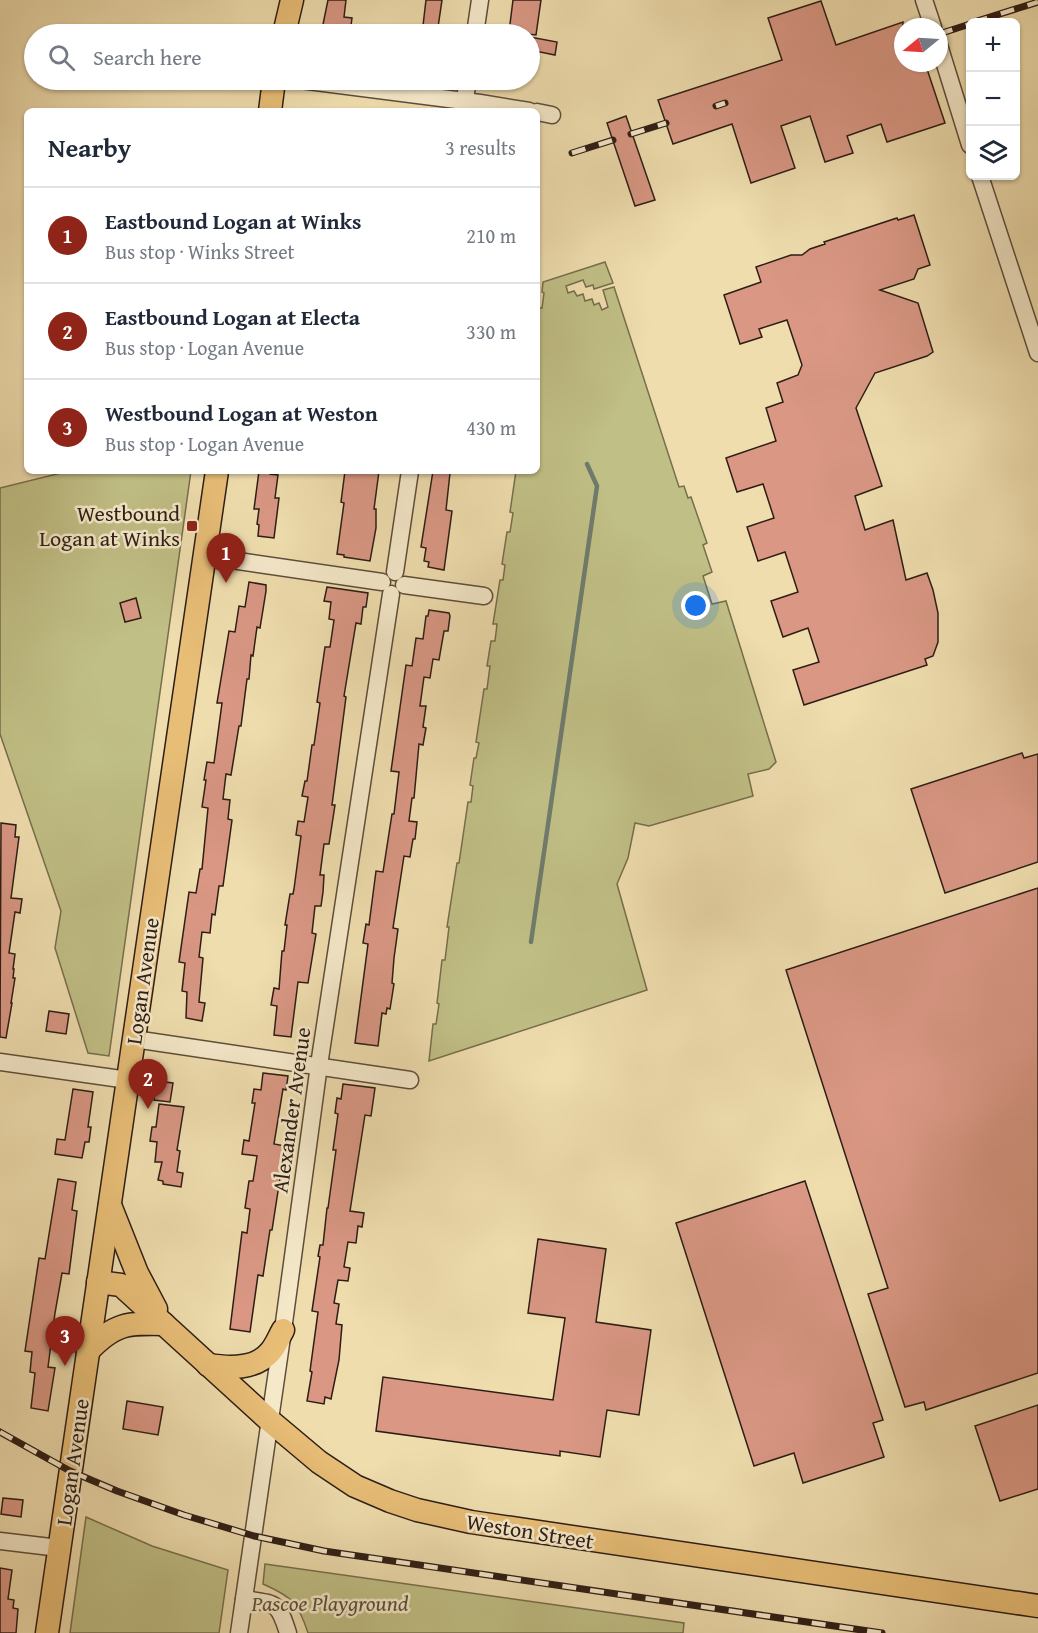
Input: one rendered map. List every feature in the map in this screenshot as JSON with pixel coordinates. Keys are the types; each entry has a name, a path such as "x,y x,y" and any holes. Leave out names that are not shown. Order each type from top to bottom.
{"main road":[{"path":"279,24 280,0"},
{"path":"286,24 292,0"},
{"path":"270,108 273,90"},
{"name":"Logan Avenue","path":"47,1633 217,474"},
{"path":"110,1204 137,1274 164,1324"},
{"name":"Weston Street","path":"98,1282 121,1285 269,1420 319,1462 356,1486 390,1501 428,1513 471,1522 1038,1606"},
{"path":"88,1351 106,1334 124,1325 164,1324"},
{"path":"208,1365 238,1368 256,1363 271,1352 283,1330"}],"street":[{"path":"476,24 480,0"},
{"path":"924,0 930,18"},
{"path":"947,72 966,132"},
{"path":"363,90 490,108"},
{"path":"464,106 466,90"},
{"path":"981,180 1038,353"},
{"name":"Alexander Avenue","path":"239,1633 319,1065 410,474"},
{"path":"204,556 484,596"},
{"path":"134,1038 410,1080"},
{"path":"0,1062 128,1080"},
{"path":"0,1541 59,1548"},
{"path":"244,1599 275,1606 281,1613 288,1633"}],"green space":[{"path":"605,262 613,283 594,289 593,285 586,287 583,280 566,286 568,293 574,291 577,296 583,294 585,301 592,299 594,305 599,303 602,310 608,307 603,290 614,287 679,487 684,486 688,498 691,497 707,543 703,545 712,572 703,576 712,604 726,601 776,762 769,769 748,774 753,796 649,826 635,823 628,858 617,884 647,990 429,1061 433,1024 436,1024 439,1004 437,1003 442,960 445,960 449,927 447,927 457,863 459,863 468,802 471,802 473,786 470,785 479,743 476,742 490,666 487,666 491,641 495,641 497,624 493,624 500,580 503,580 505,565 502,564 507,532 510,532 513,513 510,512 516,474 540,474 540,308 542,308 544,293 542,292 543,282"},
{"path":"57,474 191,474 109,1056 88,1053 55,948 61,911 0,734 0,488"},
{"path":"86,1517 152,1546 228,1570 219,1633 70,1633"},
{"name":"Pascoe Playground","path":"265,1564 684,1623 683,1633 308,1633 301,1614 293,1602 263,1584"}],"building":[{"path":"328,0 346,0 344,17 352,18 351,24 323,24"},
{"path":"426,0 442,0 438,24 423,24"},
{"path":"513,0 541,0 538,24 510,24"},
{"path":"821,1 836,45 894,25 894,72 928,72 945,123 887,142 881,124 847,136 853,153 825,162 810,116 781,126 795,168 751,183 732,124 673,144 658,100 782,60 768,18"},
{"path":"540,39 557,42 555,55 540,52"},
{"path":"626,116 655,200 635,206 607,123"},
{"path":"914,215 930,265 918,269 914,279 880,290 918,303 933,352 875,373 856,408 882,486 855,496 865,530 893,520 906,580 927,573 938,613 938,642 933,656 925,659 927,665 804,705 793,670 819,662 808,628 783,637 771,601 798,592 785,552 758,561 747,527 774,518 763,484 737,492 726,458 776,441 766,408 783,402 777,383 798,375 802,365 787,320 759,329 762,337 740,344 724,295 761,282 756,267 791,255 802,255 810,249 825,244 824,242 897,218 898,220"},
{"path":"259,474 278,475 275,498 279,498 274,538 258,536 259,509 254,509"},
{"path":"345,474 379,474 374,509 376,509 376,528 370,561 337,554 344,503 341,502"},
{"path":"433,474 450,474 446,510 452,511 444,570 428,567 429,562 424,561 426,548 421,547"},
{"path":"249,582 266,585 266,591 260,628 257,627 253,656 251,655 249,679 247,679 241,726 239,726 231,775 226,774 223,799 230,800 228,819 232,820 223,886 219,886 210,933 202,932 199,957 203,958 199,1002 205,1003 202,1021 186,1018 187,992 182,991 185,963 179,962 189,892 196,893 200,869 202,869 208,808 202,807 206,780 204,780 207,762 214,763 222,703 217,703 229,631 235,632 239,606 245,607"},
{"path":"327,587 368,593 361,624 356,623 344,696 346,697 332,805 335,805 329,844 324,844 320,875 324,875 323,892 321,906 315,906 312,933 316,934 308,983 298,982 291,1037 274,1035 277,1006 271,1005 274,988 279,989 287,925 285,925 290,894 293,894 294,889 301,836 296,835 298,821 304,822 308,797 302,796 305,781 307,781 312,745 314,745 320,703 317,702 325,647 330,647 334,620 329,619 331,602 324,601"},
{"path":"136,598 141,618 125,622 120,603"},
{"path":"429,610 449,613 450,616 448,631 444,631 439,660 433,659 430,678 424,677 420,706 426,706 423,727 426,728 423,745 419,744 414,798 412,798 409,821 417,822 410,857 404,856 393,928 398,929 390,1009 387,1008 386,1014 382,1013 378,1046 355,1043 368,944 363,943 366,924 369,925 376,871 383,872 392,814 394,814 399,772 391,771 406,665 412,666 416,638 423,639"},
{"path":"1022,753 1024,758 1038,754 1038,862 945,893 911,789"},
{"path":"1,823 16,825 15,837 19,837 11,898 22,899 20,913 15,912 9,953 15,954 13,978 15,978 6,1038 0,1037"},
{"path":"1038,888 1038,1373 926,1410 924,1402 905,1407 868,1294 888,1288 786,970"},
{"path":"49,1011 69,1014 66,1034 46,1031"},
{"path":"263,1073 288,1076 286,1090 283,1089 274,1144 285,1146 272,1230 270,1230 263,1276 258,1275 250,1332 230,1329 242,1232 247,1233 250,1209 245,1208 249,1181 253,1181 257,1156 242,1154 244,1140 249,1141 255,1103 252,1103 254,1089 261,1090"},
{"path":"156,1081 173,1083 170,1102 154,1100"},
{"path":"343,1084 375,1088 371,1116 365,1115 350,1211 364,1213 362,1227 358,1226 356,1243 348,1242 344,1267 350,1268 348,1281 338,1280 334,1303 339,1304 336,1324 342,1325 339,1360 331,1399 325,1397 324,1404 307,1401 318,1312 312,1311 320,1257 318,1256 320,1245 323,1245 336,1150 333,1150 338,1114 335,1113 337,1098 341,1099"},
{"path":"73,1089 93,1092 88,1127 91,1127 89,1142 85,1142 82,1158 55,1154 57,1139 65,1140"},
{"path":"159,1104 184,1107 177,1150 180,1151 177,1172 183,1173 181,1187 163,1184 163,1181 158,1180 162,1162 155,1162 157,1142 150,1141 152,1127 156,1127"},
{"path":"58,1179 76,1182 72,1210 77,1211 69,1274 62,1273 55,1313 48,1367 55,1368 48,1411 31,1408 35,1373 30,1372 32,1352 25,1351 39,1258 45,1259"},
{"path":"805,1181 883,1420 873,1423 884,1457 803,1483 794,1453 754,1466 676,1223"},
{"path":"538,1239 606,1249 596,1322 651,1330 639,1415 607,1410 600,1457 560,1451 560,1456 376,1431 383,1377 553,1400 565,1318 528,1313"},
{"path":"127,1401 163,1407 158,1435 123,1429"},
{"path":"1038,1405 1038,1489 1000,1501 975,1426"},
{"path":"3,1498 23,1500 21,1517 1,1514"},
{"path":"0,1568 12,1570 8,1599 14,1600 13,1608 18,1609 16,1633 0,1633"}],"waterway":[{"path":"531,942 597,486 587,464"}],"railway":[{"path":"987,18 1038,2"},
{"path":"948,31 966,25"},
{"path":"716,106 725,103"},
{"path":"631,134 666,123"},
{"path":"572,153 613,140"},
{"path":"0,1432 70,1471 117,1491 184,1515 254,1536 324,1551 882,1633"}],"place":[{"name":"Westbound Logan at Winks","path":"192,526"},
{"name":"Eastbound Logan at Winks","path":"226,583"},
{"name":"Eastbound Logan at Electa","path":"148,1109"},
{"name":"Westbound Logan at Weston","path":"65,1366"}]}
